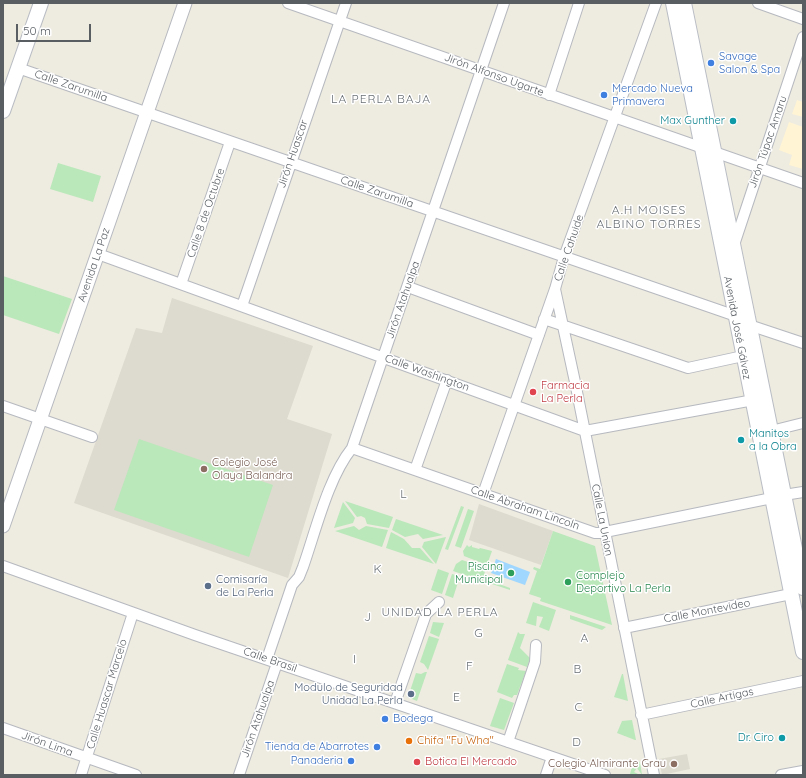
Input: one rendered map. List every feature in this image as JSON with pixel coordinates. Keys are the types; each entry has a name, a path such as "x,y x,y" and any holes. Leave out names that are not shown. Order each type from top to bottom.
{"main road":[{"path":"3,110 41,3"},
{"name":"Avenida José Gálvez","path":"672,3 743,356 771,431 778,496"},
{"name":"Avenida José Gálvez","path":"684,3 749,325 758,399 797,591 803,652"}],"street":[{"name":"Avenida La Paz","path":"3,526 185,3"},
{"name":"Jirón Alfonso Ugarte","path":"288,3 481,70 548,95 616,116 714,152"},
{"name":"Jirón Huascar","path":"242,306 346,3"},
{"name":"Jirón Atahualpa","path":"267,659 292,585 299,577 303,567 334,479 342,462 352,448 504,3"},
{"path":"548,95 579,3"},
{"name":"Calle Cahuide","path":"483,494 555,289 564,257 656,3"},
{"path":"758,3 803,19"},
{"name":"Jirón Túpac Amaru","path":"734,247 803,37"},
{"name":"Calle Zarumilla","path":"18,68 736,316"},
{"name":"Calle 8 de Octubre","path":"181,284 230,142"},
{"path":"714,152 803,183"},
{"name":"Calle Washington","path":"98,254 585,431"},
{"path":"408,287 539,335"},
{"name":"Calle La Union","path":"555,289 654,775"},
{"path":"544,319 688,368 743,356"},
{"path":"749,325 803,343"},
{"path":"415,470 447,380"},
{"path":"585,431 758,399"},
{"path":"3,406 92,437"},
{"path":"771,431 803,423"},
{"name":"Calle Abraham Lincoln","path":"352,448 594,532 604,532 803,492"},
{"name":"Calle Brasil","path":"3,566 277,663 605,775"},
{"name":"Calle Montevideo","path":"624,628 797,591"},
{"path":"395,703 426,614 439,602"},
{"name":"Calle Huascar Marcelo","path":"81,775 133,613"},
{"path":"508,742 535,662 536,645"},
{"name":"Jirón Atahualpa","path":"238,775 277,663"},
{"name":"Calle Artigas","path":"641,715 803,681"},
{"name":"Jirón Lima","path":"3,728 87,759 136,775"},
{"path":"546,775 552,757"},
{"path":"781,775 803,771"}],"shaded area":[{"path":"797,100 803,102 803,117 792,114"},
{"path":"789,122 803,127 803,169 789,165 792,155 779,150"},
{"name":"Colegio José Olaya Balandra","path":"172,298 313,346 287,419 332,434 288,578 74,503 136,328 162,333"},
{"path":"479,504 553,531 541,565 469,540"},
{"name":"Colegio Almirante Grau","path":"687,754 690,769 662,775 659,759"}],"green space":[{"path":"58,163 101,176 93,202 50,189"},
{"path":"3,276 72,299 59,334 3,315"},
{"path":"139,439 273,485 249,557 114,510"},
{"path":"345,501 393,517 389,528 367,524 365,518 361,516 357,517"},
{"path":"343,502 355,518 353,523 334,528"},
{"path":"461,506 464,507 448,550 445,549"},
{"path":"468,509 474,511 461,548 455,546"},
{"path":"396,519 443,535 423,539 418,534 405,537 392,530"},
{"path":"354,526 359,530 366,526 388,530 382,547 335,531"},
{"name":"Complejo Deportivo La Perla","path":"553,531 595,546 612,625 540,601 541,598 529,594 537,571 533,569 534,567 540,569"},
{"path":"391,532 404,539 412,548 420,548 434,564 386,548"},
{"path":"446,537 436,564 422,547 424,542"},
{"path":"467,545 469,547 472,545 472,547 492,551 487,565 464,556 463,551"},
{"path":"462,560 486,568 483,578 510,588 510,590 453,571 456,564"},
{"path":"438,569 449,573 442,594 431,590"},
{"path":"452,574 460,576 453,598 445,595"},
{"path":"533,602 556,610 549,631 539,627 543,617 537,616 536,626 526,623"},
{"path":"570,615 606,627 602,630 570,619"},
{"path":"433,622 444,623 439,637 430,633"},
{"path":"518,632 520,634 525,634 520,648 530,658 527,667 508,660"},
{"path":"429,636 439,639 428,670 424,664 420,662"},
{"path":"507,664 519,668 518,670 526,671 517,695 514,695 512,698 497,692"},
{"path":"427,672 417,701 407,697 412,697 414,693 410,691 416,673 421,674"},
{"path":"623,674 628,701 614,697"},
{"path":"500,698 514,703 504,730 490,726"},
{"path":"632,720 636,740 617,733 622,721"},
{"path":"634,760 640,762 642,775 637,768 634,772 640,775 630,774"}],"water":[{"name":"Piscina Municipal","path":"496,559 530,572 525,585 491,573"}],"place":[{"name":"Savage Salon & Spa","path":"711,63"},
{"name":"Mercado Nueva Primavera","path":"604,95"},
{"name":"Max Gunther","path":"733,121"},
{"name":"Farmacia La Perla","path":"533,392"},
{"name":"Manitos a la Obra","path":"741,440"},
{"name":"Colegio José Olaya Balandra","path":"204,469"},
{"name":"Piscina Municipal","path":"511,573"},
{"name":"Complejo Deportivo La Perla","path":"568,582"},
{"name":"Comisaría de La Perla","path":"208,586"},
{"name":"Modulo de Seguridad Unidad La Perla","path":"411,694"},
{"name":"Bodega","path":"385,719"},
{"name":"Dr. Ciro","path":"782,738"},
{"name":"Chifa \"Fu Wha\"","path":"409,741"},
{"name":"Tienda de Abarrotes","path":"377,747"},
{"name":"Panaderia","path":"351,761"},
{"name":"Botica El Mercado","path":"417,762"},
{"name":"Colegio Almirante Grau","path":"674,764"}],"district":[{"name":"LA PERLA BAJA","path":"381,99"},
{"name":"A.H MOISES ALBINO TORRES","path":"649,217"},
{"name":"L","path":"404,494"},
{"name":"K","path":"378,569"},
{"name":"UNIDAD LA PERLA","path":"440,612"},
{"name":"J","path":"368,617"},
{"name":"G","path":"479,633"},
{"name":"A","path":"585,638"},
{"name":"I","path":"355,659"},
{"name":"F","path":"470,666"},
{"name":"B","path":"578,669"},
{"name":"E","path":"457,697"},
{"name":"C","path":"579,707"},
{"name":"D","path":"577,742"}]}
